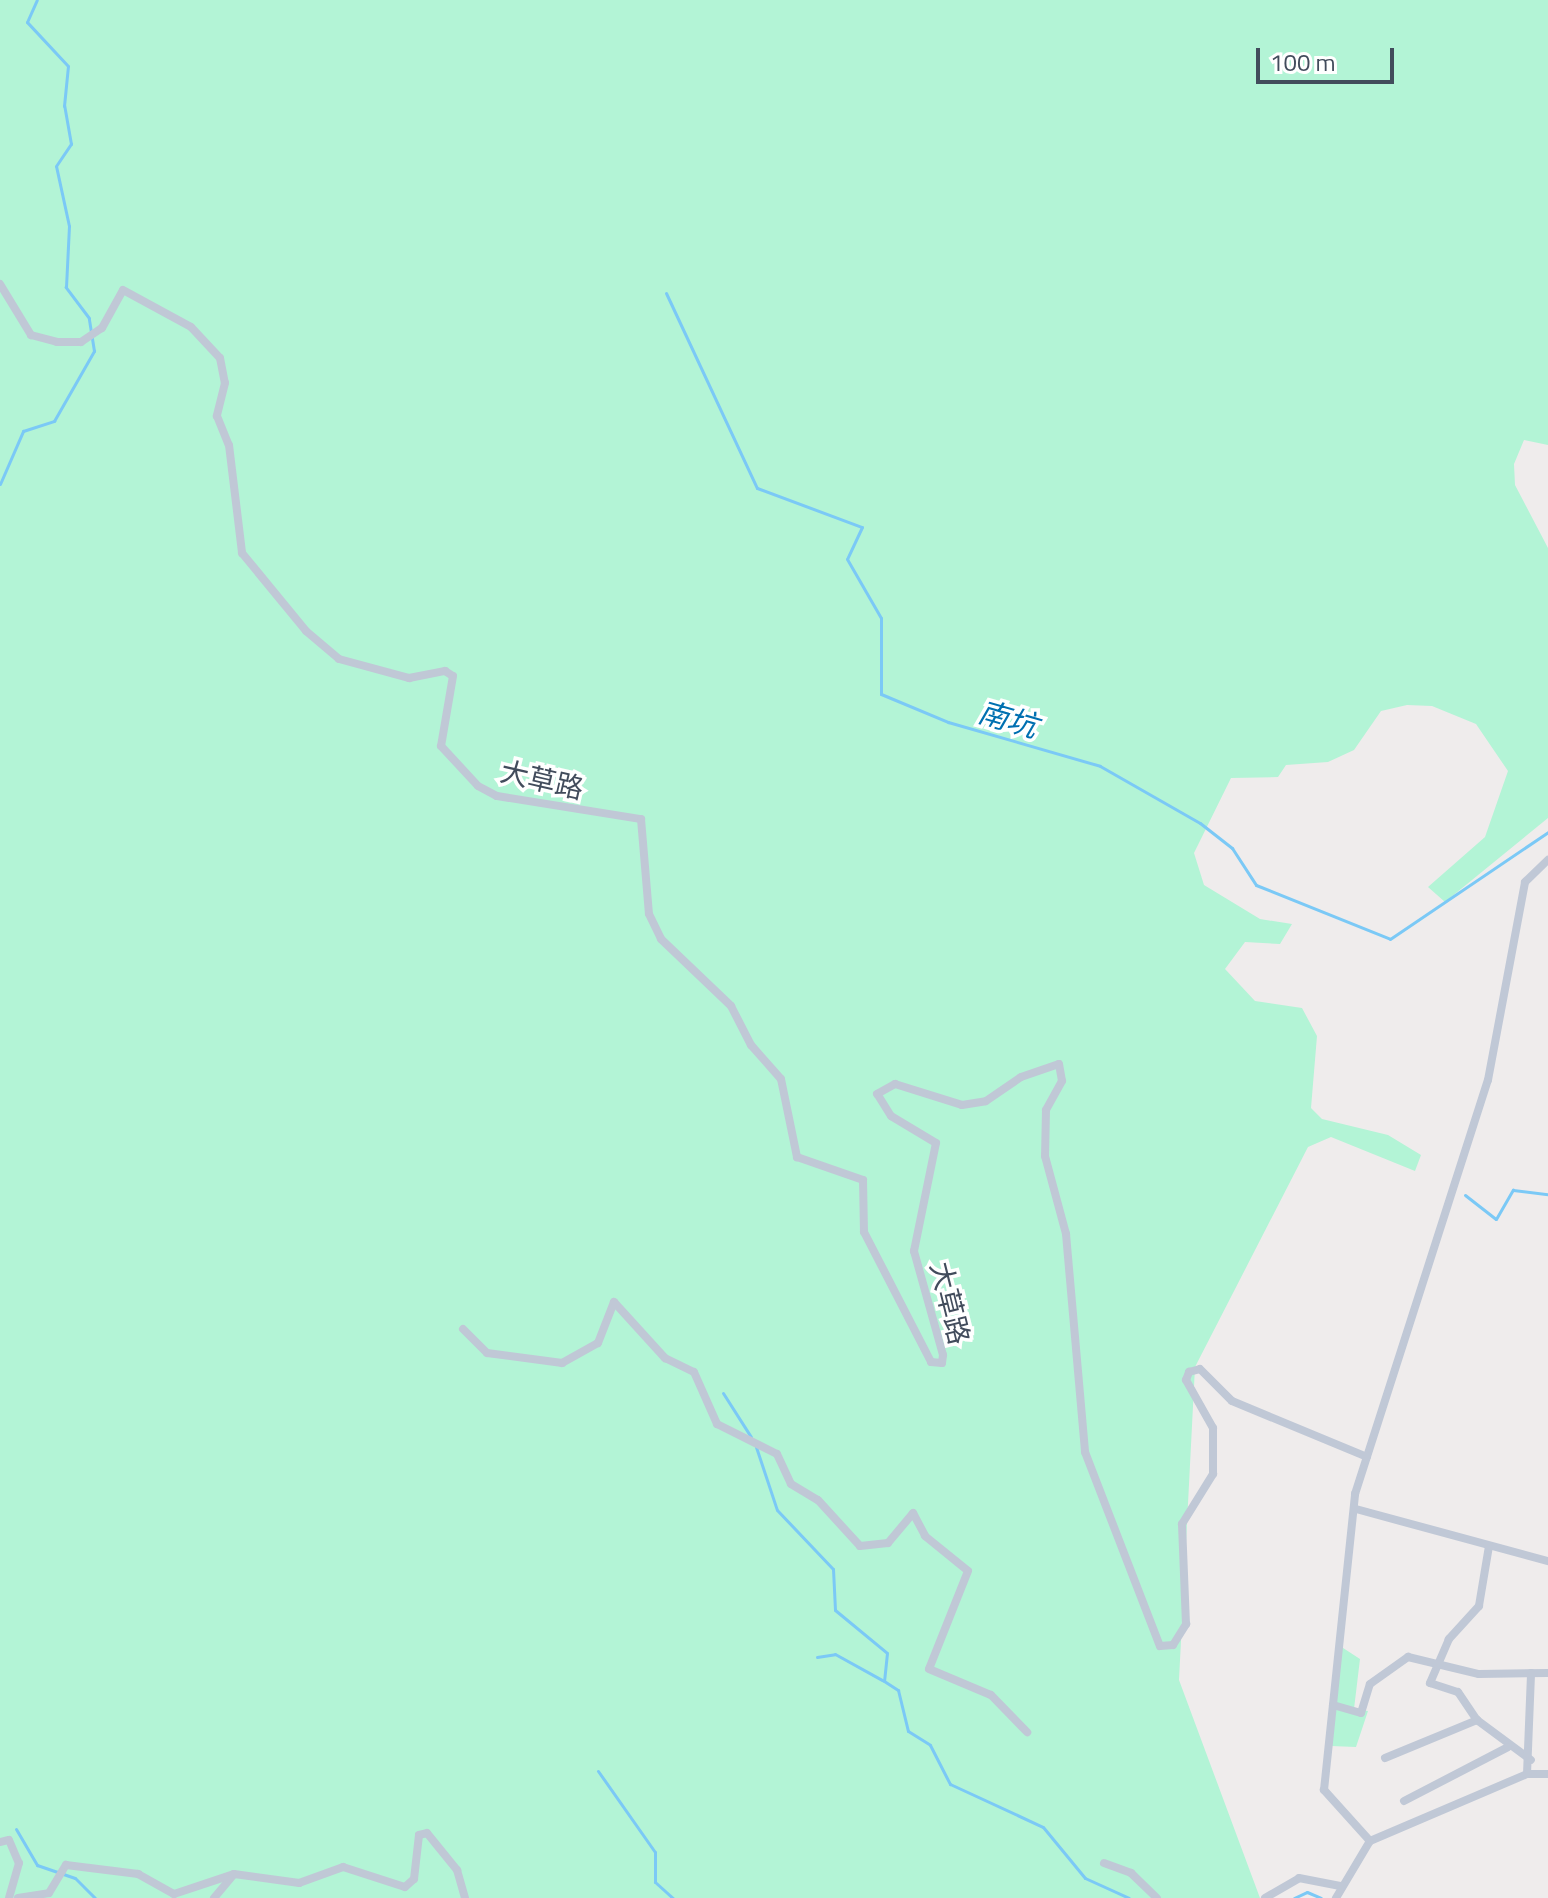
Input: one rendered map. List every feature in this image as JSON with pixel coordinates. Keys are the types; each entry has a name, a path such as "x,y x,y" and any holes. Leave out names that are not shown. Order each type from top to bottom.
{"street":[{"name":"大草路","path":"0,284 31,335 57,342 86,338 96,332 123,290 191,327 220,358 225,383 217,416 229,445 242,553 323,649 394,675 453,676 441,746 497,796 641,819 648,905 661,939 731,1006 781,1079 797,1157 863,1180 864,1232 931,1362 942,1363 942,1347 914,1251 936,1143 891,1116 877,1094 895,1084 962,1105 986,1101 1021,1077 1059,1064 1062,1081 1046,1110 1045,1156 1066,1234 1085,1452 1160,1646 1173,1645 1186,1624 1182,1524 1213,1474 1213,1428 1189,1372 1200,1369 1232,1401 1367,1457"},
{"path":"1370,1841 1324,1790 1356,1509 1367,1457 1488,1080 1525,882 1548,860"},
{"path":"463,1329 487,1353 562,1363 598,1343 614,1302 665,1358 694,1372 717,1424 777,1454 791,1484 818,1500 860,1546 888,1543 913,1513 925,1536 964,1564 945,1642 929,1669 991,1695 1027,1732"},
{"path":"1356,1509 1548,1561"},
{"path":"1489,1546 1479,1606 1436,1665 1430,1683 1458,1692 1477,1720 1508,1747 1531,1760"},
{"path":"1333,1705 1361,1713 1370,1684 1408,1657 1436,1665 1548,1673"},
{"path":"1527,1774 1531,1760 1531,1673"},
{"path":"1385,1758 1477,1720"},
{"path":"1404,1801 1508,1747"},
{"path":"1336,1898 1340,1886 1370,1841 1527,1774 1548,1774"},
{"path":"18,1898 49,1893 59,1877 77,1865 138,1874 174,1894 234,1874 299,1883 343,1867 405,1887 414,1879 419,1835 427,1833 457,1870 465,1898"},
{"path":"0,1842 9,1840 19,1863 9,1898"},
{"path":"1104,1863 1131,1873 1157,1898"},
{"path":"214,1898 234,1874"},
{"path":"1265,1898 1299,1878 1340,1886"}],"green space":[{"path":"0,0 1548,0 1548,445 1524,440 1514,464 1515,485 1548,548 1548,818 1445,902 1428,887 1485,837 1508,771 1476,724 1432,706 1407,705 1381,711 1354,750 1328,762 1286,765 1278,777 1231,778 1194,853 1204,885 1260,919 1292,924 1280,944 1245,942 1225,969 1255,1001 1302,1008 1317,1036 1311,1108 1322,1119 1388,1135 1421,1155 1415,1171 1331,1137 1308,1147 1195,1367 1179,1680 1260,1898 0,1898"},
{"path":"1340,1646 1360,1659 1354,1709 1368,1711 1356,1747 1331,1746"}],"waterway":[{"path":"0,484 23,431 54,421 94,351 89,318 66,287 69,226 56,166 71,144 64,106 68,66 27,22 37,0"},
{"name":"南坑","path":"666,293 757,488 862,527 847,559 881,618 881,694 948,722 1100,766 1200,823 1232,848 1256,885 1390,939 1548,832"},
{"path":"1465,1195 1496,1219 1513,1190 1548,1194"},
{"path":"723,1393 751,1437"},
{"path":"756,1447 777,1510 833,1569 835,1610 887,1653 884,1681 898,1690 908,1731 930,1745 950,1784 1043,1827 1085,1878 1129,1898"},
{"path":"817,1657 835,1654 882,1680"},
{"path":"598,1771 655,1852 655,1882 673,1898"},
{"path":"16,1829 37,1865 75,1878 95,1898"},
{"path":"1294,1898 1307,1892 1321,1898"}]}
